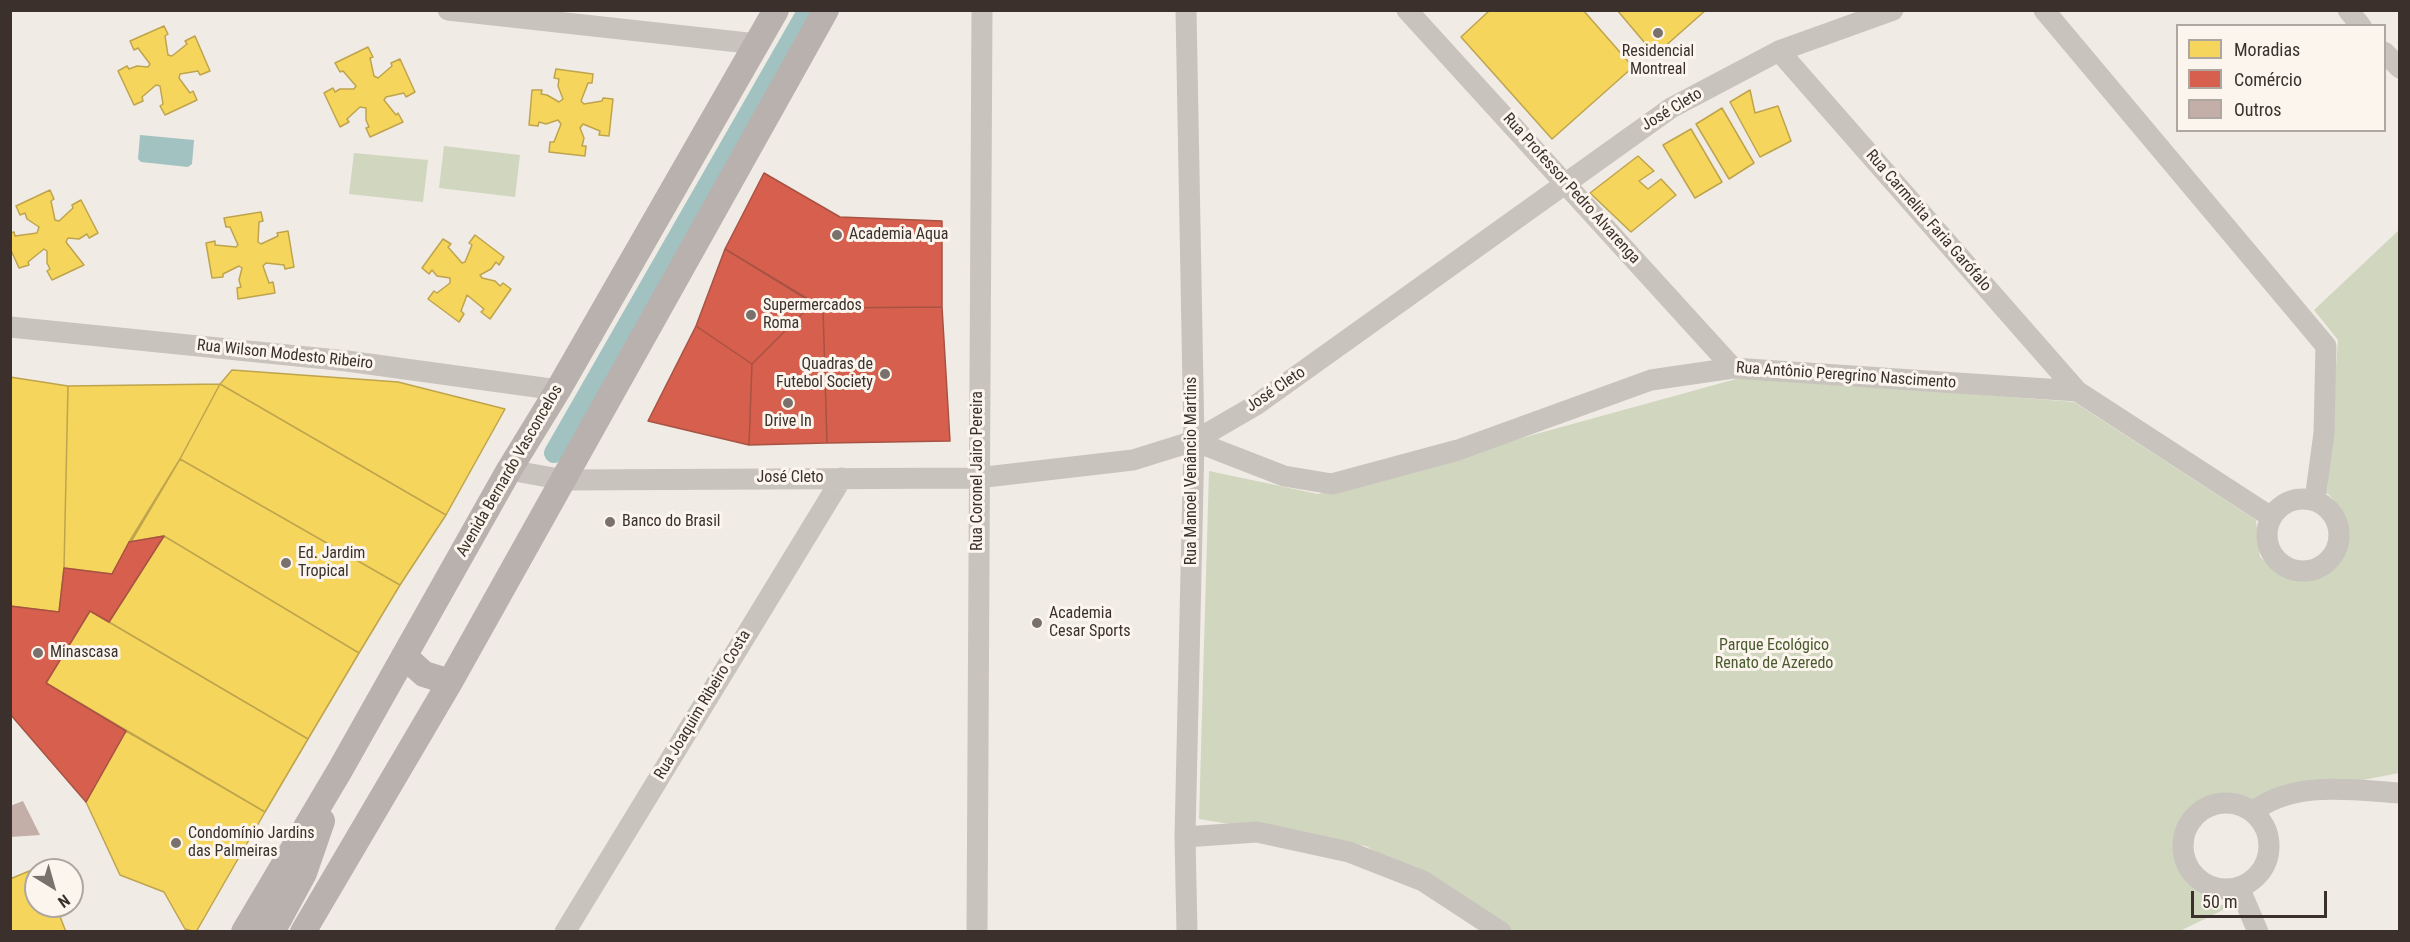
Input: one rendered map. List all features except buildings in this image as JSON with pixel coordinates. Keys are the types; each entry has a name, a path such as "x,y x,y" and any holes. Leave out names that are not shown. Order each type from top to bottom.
{"main road":[{"name":"Avenida Bernardo Vasconcelos","path":"244,932 340,770 509,470 558,390 776,10"},
{"path":"303,932 450,682 565,480 826,10"},
{"path":"404,656 424,674 450,682"},
{"path":"272,932 304,873 340,770"}],"street":[{"path":"448,10 570,17 757,44"},
{"name":"Rua Coronel Jairo Pereira","path":"976,932 981,10"},
{"name":"Rua Manoel Venâncio Martins","path":"1186,10 1194,441 1185,837 1187,932"},
{"name":"Rua Professor Pedro Alvarenga","path":"1407,10 1733,368"},
{"name":"José Cleto","path":"509,470 565,480 977,478 1133,460 1194,441 1256,405 1671,108 1779,51 1893,10"},
{"path":"2044,10 2326,346 2324,433 2315,500"},
{"path":"2348,10 2359,24"},
{"name":"Rua Carmelita Faria Garófalo","path":"1779,51 2077,391"},
{"path":"2386,53 2400,68"},
{"name":"Rua Wilson Modesto Ribeiro","path":"10,327 347,361 558,390"},
{"name":"Rua Antônio Peregrino Nascimento","path":"1194,441 1284,476 1332,484 1458,450 1651,380 1733,368 2077,391 2271,517"},
{"name":"Rua Joaquim Ribeiro Costa","path":"565,932 842,478"},
{"path":"2303,498 2315,500 2332,512 2338,523 2339,536 2332,557 2322,565 2311,570 2293,570 2273,555 2266,542 2271,517 2290,501 2303,498"},
{"path":"2253,812 2268,800 2283,795 2331,788 2400,793"},
{"path":"2233,804 2253,812 2262,822 2268,834 2267,860 2251,882 2239,887 2224,889 2210,886 2198,878 2188,866 2184,852 2184,838 2189,824 2199,813 2211,806 2233,804"},
{"path":"1185,837 1257,832 1349,852 1423,881 1501,932"},
{"path":"2239,887 2258,932"}],"green space":[{"path":"444,146 520,155 515,197 439,188"},
{"path":"354,153 428,160 423,202 349,194"},
{"name":"Parque Ecológico Renato de Azeredo","path":"2399,230 2399,773 2363,780 2293,785 2249,802 2213,796 2180,821 2178,855 2200,892 2227,908 2180,931 1507,931 1496,922 1366,846 1199,819 1209,471 1318,494 1747,376 2074,402 2256,520 2260,557 2273,568 2294,578 2311,578 2331,565 2338,556 2346,533 2346,521 2342,511 2327,493 2338,340 2314,310"}],"water":[{"path":"140,135 194,140 192,164 188,167 141,162 138,159"}],"waterway":[{"path":"554,453 808,10"}],"place":[{"name":"Residencial Montreal","path":"1658,33"},
{"name":"Academia Aqua","path":"837,235"},
{"name":"Supermercados Roma","path":"751,315"},
{"name":"Quadras de Futebol Society","path":"885,374"},
{"name":"Drive In","path":"788,403"},
{"name":"Banco do Brasil","path":"610,522"},
{"name":"Ed. Jardim Tropical","path":"286,563"},
{"name":"Academia Cesar Sports","path":"1037,623"},
{"name":"Minascasa","path":"38,653"},
{"name":"Condomínio Jardins das Palmeiras","path":"176,843"}]}
